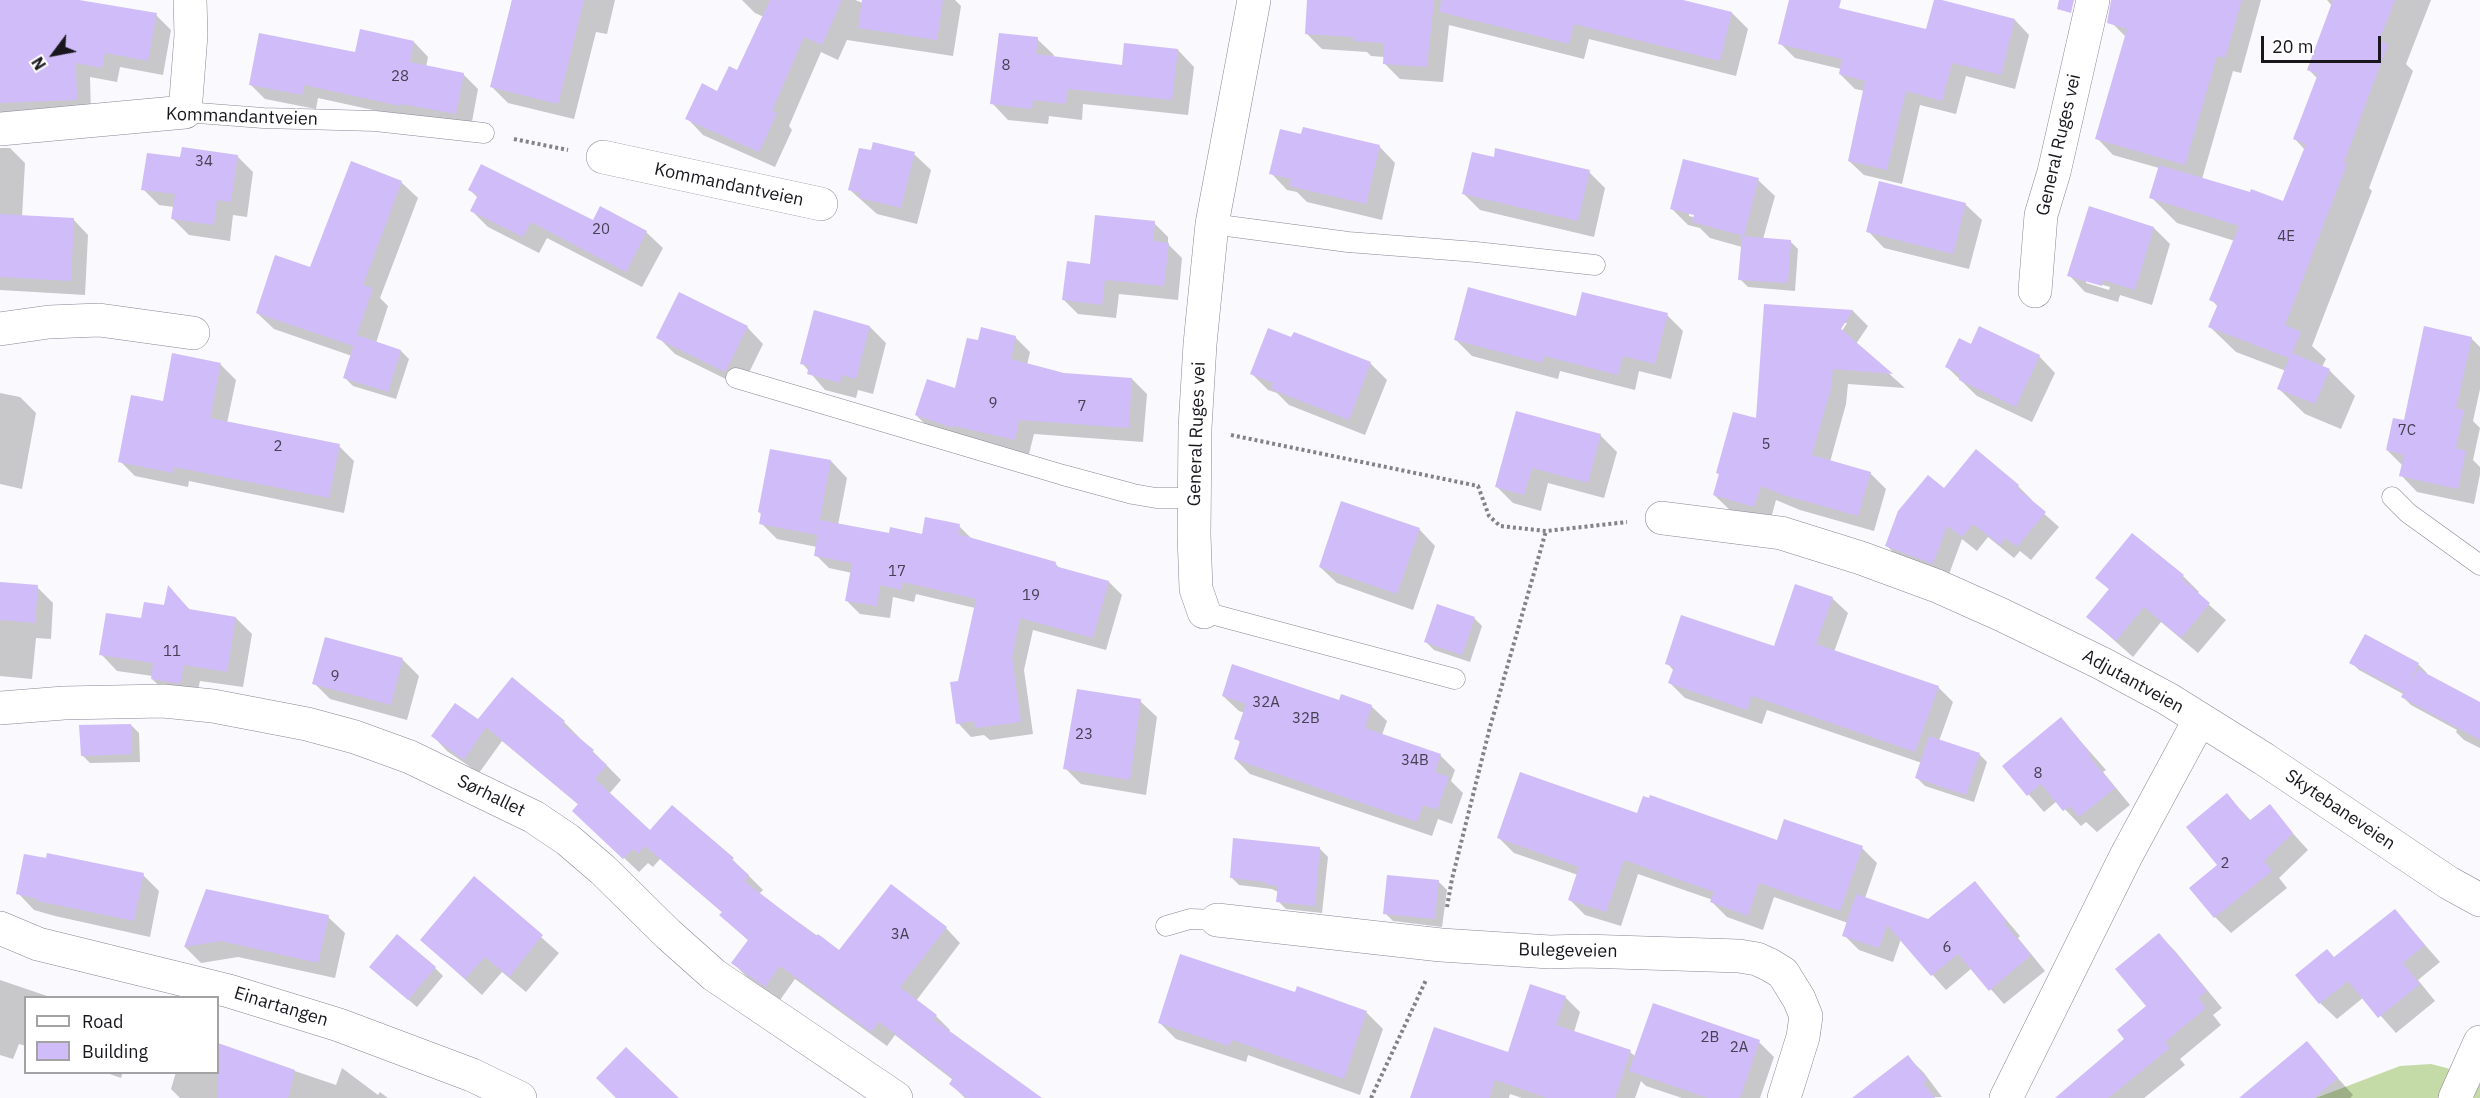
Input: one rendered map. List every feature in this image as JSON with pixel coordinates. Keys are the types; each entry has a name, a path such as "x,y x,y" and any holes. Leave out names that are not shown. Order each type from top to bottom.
{"street":[{"path":"185,112 191,35 190,0"},
{"name":"General Ruges vei","path":"1204,612 1196,589 1195,428 1212,224 1254,0"},
{"name":"General Ruges vei","path":"2035,291 2041,214 2054,172 2093,0"},
{"name":"Kommandantveien","path":"0,129 185,112"},
{"name":"Kommandantveien","path":"603,157 820,204"},
{"path":"0,329 49,322 99,320 193,333"},
{"name":"Adjutantveien","path":"1662,519 1708,522 1780,533 1861,558 1937,586 2101,663 2200,719 2126,856 2006,1098"},
{"name":"Sørhallet","path":"0,708 64,703 163,701 213,706 307,724 355,737 410,756 534,818 568,840 714,975 896,1098"},
{"name":"Skytebaneveien","path":"2200,719 2449,883 2480,900"},
{"name":"Bulegeveien","path":"1217,920 1442,945 1550,952 1739,956 1770,964 1787,980 1800,999 1806,1016 1803,1037 1784,1098"},
{"name":"Einartangen","path":"0,928 38,944 229,991 339,1025 472,1075 520,1098"},
{"path":"2455,1098 2480,1042"}],"lane":[{"name":"Kommandantveien","path":"185,112 263,118 375,121 484,133"},
{"path":"1212,224 1348,242 1476,252 1595,265"},
{"path":"736,378 1133,494 1156,498 1196,498"},
{"path":"2392,497 2408,513 2480,565"},
{"name":"General Ruges vei","path":"1204,612 1455,679"},
{"path":"1166,926 1190,918 1217,920"}],"path":[{"path":"484,133 603,157"},
{"path":"1195,428 1478,486 1489,516 1500,526 1546,531 1662,519"},
{"path":"1371,1098 1442,945 1452,879 1482,759 1546,531"}],"green space":[{"path":"2431,1064 2462,1072 2480,1085 2480,1098 2316,1098 2400,1066"}],"building":[{"path":"0,0 79,0 157,13 148,61 105,53 102,68 76,63 77,100 0,103"},
{"path":"512,0 584,0 558,104 490,87"},
{"path":"770,0 842,0 822,45 804,37 772,111 777,113 759,152 685,119 702,83 717,91 729,66 737,70"},
{"path":"862,0 943,0 937,40 858,28"},
{"path":"1307,0 1434,0 1427,67 1383,64 1384,43 1354,41 1354,37 1305,34"},
{"path":"1441,0 1683,0 1732,12 1720,61 1574,24 1569,44 1440,12"},
{"path":"1789,0 1841,0 1839,8 1926,29 1934,0 1942,0 2015,19 2001,75 1952,63 1942,101 1906,91 1887,170 1848,161 1865,81 1839,74 1842,59 1778,44"},
{"path":"2059,0 2074,0 2071,13 2057,9"},
{"path":"2111,0 2242,0 2225,58 2217,56 2185,165 2095,139 2127,29 2107,23"},
{"path":"2333,0 2395,0 2379,41 2388,44 2344,162 2347,164 2285,325 2301,332 2292,353 2330,369 2315,404 2277,389 2289,358 2208,327 2218,304 2209,300 2239,226 2149,198 2159,165 2250,192 2251,189 2283,201 2306,144 2293,139 2318,74 2307,70"},
{"path":"360,29 414,41 410,62 464,73 456,114 401,104 400,106 304,85 302,95 249,85 259,33 355,52"},
{"path":"999,33 1038,37 1036,54 1122,65 1124,43 1178,49 1172,100 1067,89 1066,104 1033,100 1032,109 990,104"},
{"path":"1303,127 1380,145 1366,204 1289,186 1291,179 1269,174 1280,129 1301,134"},
{"path":"873,142 915,152 901,208 859,198 860,193 848,190 859,148 871,150"},
{"path":"182,147 238,155 231,202 217,200 214,225 171,219 175,194 141,190 147,153 180,157"},
{"path":"1495,148 1590,170 1578,221 1462,194 1472,152 1494,157"},
{"path":"1683,159 1759,178 1744,236 1692,222 1694,215 1670,209"},
{"path":"351,161 402,181 363,285 373,288 353,346 256,313 275,255 310,267"},
{"path":"481,164 593,220 600,206 647,231 626,272 531,222 523,237 470,211 478,195 468,190"},
{"path":"1879,181 1966,203 1953,254 1866,232"},
{"path":"2089,206 2154,227 2135,290 2103,280 2102,286 2067,276"},
{"path":"0,214 74,218 71,281 0,277"},
{"path":"1095,215 1155,221 1153,241 1169,243 1164,286 1105,280 1102,305 1062,300 1067,261 1090,264"},
{"path":"1742,236 1791,240 1788,283 1738,280"},
{"path":"1468,287 1576,316 1582,292 1668,313 1655,364 1623,356 1618,375 1544,356 1542,363 1454,340"},
{"path":"679,292 748,326 725,372 656,338"},
{"path":"1764,304 1853,310 1841,329 1893,374 1833,369 1831,388 1812,455 1871,472 1858,516 1783,495 1761,486 1754,507 1713,495 1719,474 1716,473 1733,412 1756,418"},
{"path":"814,310 870,326 856,379 842,375 840,383 807,374 809,366 800,364"},
{"path":"1979,326 2040,355 2016,407 1959,380 1959,374 1945,367 1959,338 1971,344"},
{"path":"2424,326 2472,337 2456,408 2464,410 2456,448 2466,451 2458,489 2399,476 2404,455 2386,450 2393,418 2404,420"},
{"path":"981,327 1016,336 1011,359 1064,373 1132,378 1129,428 1019,420 1015,440 954,426 953,428 915,415 927,379 955,388 967,338 978,340"},
{"path":"1268,328 1291,337 1294,332 1371,362 1349,420 1271,389 1273,383 1250,374"},
{"path":"357,335 401,350 388,392 343,378"},
{"path":"172,353 221,363 210,418 340,444 329,498 174,467 173,473 118,462 131,395 163,401"},
{"path":"1516,411 1601,434 1588,483 1532,468 1524,495 1495,487"},
{"path":"770,449 831,460 817,535 759,524 761,513 758,512"},
{"path":"1976,449 2019,485 2017,488 2046,512 2017,547 2005,538 2000,545 1973,524 1962,537 1947,526 1933,564 1885,546 1898,511 1928,475 1944,488"},
{"path":"1341,501 1420,528 1397,594 1319,567"},
{"path":"925,517 960,524 958,534 1056,562 1055,566 1109,581 1093,638 1020,618 1012,657 1021,722 975,728 974,721 956,724 950,682 958,681 976,599 903,582 901,590 880,585 877,606 845,601 852,563 814,556 820,520 889,533 890,527 922,534"},
{"path":"2132,533 2184,575 2181,578 2210,603 2181,638 2144,607 2116,641 2086,617 2109,589 2095,578"},
{"path":"0,582 38,585 35,623 0,620"},
{"path":"1795,584 1833,597 1816,644 1939,686 1915,752 1752,696 1747,710 1668,683 1674,667 1665,664 1681,615 1774,646"},
{"path":"168,585 189,609 236,617 227,672 184,665 180,684 151,679 153,663 99,655 106,613 141,618 144,602 164,605"},
{"path":"1437,604 1475,617 1462,655 1424,642"},
{"path":"2365,634 2419,663 2407,688 2418,669 2480,702 2480,740 2401,697 2404,692 2349,663"},
{"path":"325,637 403,658 391,705 312,684"},
{"path":"1232,664 1339,700 1341,694 1372,705 1365,728 1441,754 1435,772 1449,777 1437,810 1423,805 1417,822 1234,759 1240,741 1234,739 1246,704 1222,696"},
{"path":"512,677 565,721 562,724 594,750 592,752 607,765 595,779 650,830 672,805 734,858 732,860 749,875 744,881 816,936 818,934 839,950 891,884 947,927 900,987 937,1015 933,1019 1042,1098 967,1098 949,1084 953,1078 879,1022 871,1032 780,966 765,987 731,963 748,940 719,915 722,912 645,846 638,854 633,849 623,859 572,811 578,804 486,727 464,760 431,736 455,703 478,719"},
{"path":"1077,689 1141,699 1130,780 1063,769"},
{"path":"2061,717 2115,788 2079,817 2070,806 2063,811 2041,784 2027,796 2002,766"},
{"path":"131,724 132,754 81,756 79,725"},
{"path":"1929,736 1980,753 1966,795 1915,778"},
{"path":"1520,772 1637,813 1643,796 1649,798 1650,795 1777,840 1784,819 1863,846 1840,911 1759,883 1748,916 1710,902 1714,892 1624,860 1606,912 1568,900 1579,867 1497,838"},
{"path":"2227,793 2249,821 2270,804 2293,833 2264,861 2272,871 2214,918 2189,888 2217,865 2186,827"},
{"path":"1233,838 1320,847 1315,906 1276,902 1278,886 1265,884 1265,882 1230,878"},
{"path":"47,853 144,873 134,921 37,901 37,899 16,894 24,854 46,858"},
{"path":"1387,875 1439,880 1435,919 1383,914"},
{"path":"474,876 543,935 509,977 485,957 465,979 420,940"},
{"path":"1975,881 2007,921 2004,923 2031,955 1989,991 1958,954 1931,976 1887,925 1879,948 1842,936 1856,894 1928,919"},
{"path":"206,889 329,915 318,963 221,941 184,947"},
{"path":"2395,909 2425,945 2403,963 2420,984 2378,1018 2348,981 2319,1004 2295,975 2327,949 2334,957"},
{"path":"2159,933 2207,991 2198,998 2206,1008 2165,1042 2170,1048 2108,1098 2055,1098 2124,1039 2117,1030 2146,1006 2115,969"},
{"path":"397,934 436,967 408,1000 369,967"},
{"path":"1180,954 1295,992 1297,986 1367,1011 1344,1079 1232,1040 1229,1046 1158,1023"},
{"path":"1530,984 1566,996 1556,1025 1631,1050 1615,1098 1547,1098 1495,1080 1489,1098 1410,1098 1434,1027 1508,1052"},
{"path":"1653,1003 1760,1040 1740,1098 1708,1098 1629,1071"},
{"path":"2307,1041 2338,1078 2314,1098 2239,1098"},
{"path":"219,1043 295,1070 288,1098 218,1098"},
{"path":"626,1047 679,1098 616,1098 596,1078"},
{"path":"1908,1055 1927,1080 1923,1083 1935,1098 1852,1098"}]}
